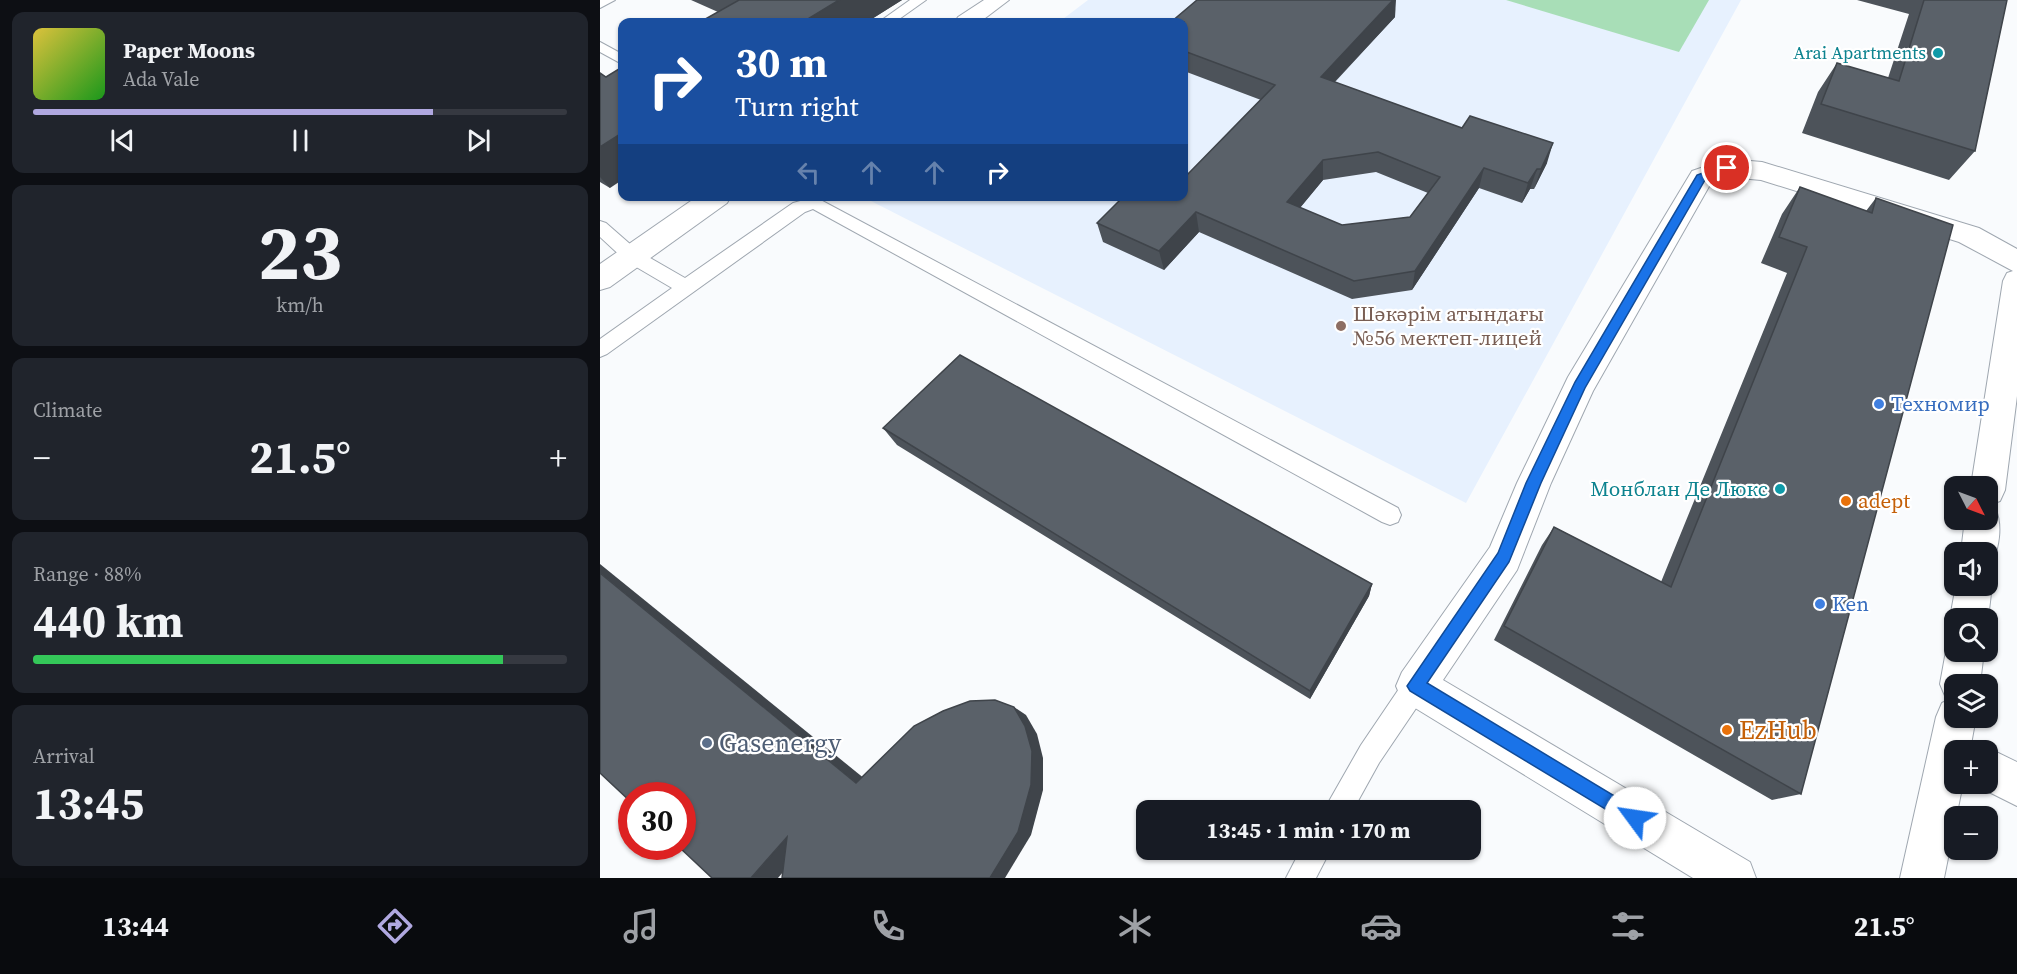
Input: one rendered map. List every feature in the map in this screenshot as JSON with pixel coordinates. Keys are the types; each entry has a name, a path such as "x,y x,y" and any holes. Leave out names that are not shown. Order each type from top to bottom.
{"street":[{"path":"972,18 998,0"},
{"path":"1734,878 1416,686 1504,558 1533,483 1579,386 1701,177 1727,168 1762,171 1969,235 2017,262"},
{"path":"600,279 711,201"},
{"path":"1990,476 2017,281"},
{"path":"1922,878 1954,739"},
{"path":"1998,774 2017,784"}],"lane":[{"path":"600,4 608,0"},
{"path":"892,18 919,0"},
{"path":"600,46 618,57"},
{"path":"600,349 800,207 815,203 1390,515"},
{"path":"600,227 632,256 687,288"},
{"path":"1344,800 1370,754 1416,686"},
{"path":"1300,878 1311,860"}],"shaded area":[{"name":"Шәкәрім атындағы №56 мектеп-лицей","path":"1088,0 1741,0 1466,503 871,201 1188,201 1188,18 1064,18"}],"green space":[{"path":"1506,0 1709,0 1679,52"}],"building":[{"path":"739,0 839,0 810,18 707,18"},
{"path":"1197,0 1393,0 1321,77 1462,128 1470,116 1553,143 1541,169 1537,169 1528,183 1484,168 1415,271 1354,281 1196,212 1159,251 1097,223 1119,201 1188,201 1188,174 1275,85 1188,52 1188,18 1176,18","holes":["1378,152 1440,177 1410,217 1342,225 1287,202 1323,160"]},
{"name":"Arai Apartments","path":"1924,0 2007,0 1975,151 1821,104 1837,63 1899,81"},
{"path":"618,70 618,136 600,147 600,73 606,77"},
{"name":"Монблан Де Люкс","path":"1800,187 1872,213 1876,198 1953,225 1801,794 1504,626 1554,527 1671,587 1807,247 1779,237"},
{"path":"960,355 1372,584 1310,691 883,428"},
{"path":"600,573 856,783 914,726 943,711 970,701 995,700 1014,707 1025,726 1032,751 1031,785 1018,832 990,878 782,878 787,837 751,878 712,878 693,860 696,860 696,782 618,782 618,790 600,773"}],"place":[{"name":"Arai Apartments","path":"1938,53"},
{"name":"Шәкәрім атындағы №56 мектеп-лицей","path":"1341,326"},
{"name":"Техномир","path":"1879,404"},
{"name":"Монблан Де Люкс","path":"1780,489"},
{"name":"adept","path":"1846,501"},
{"name":"Ken","path":"1820,604"},
{"name":"EzHub","path":"1727,730"},
{"name":"Gasenergy","path":"707,743"}],"route":[{"path":"1635,818 1416,686 1504,558 1533,483 1579,386 1701,177 1727,168"}]}
